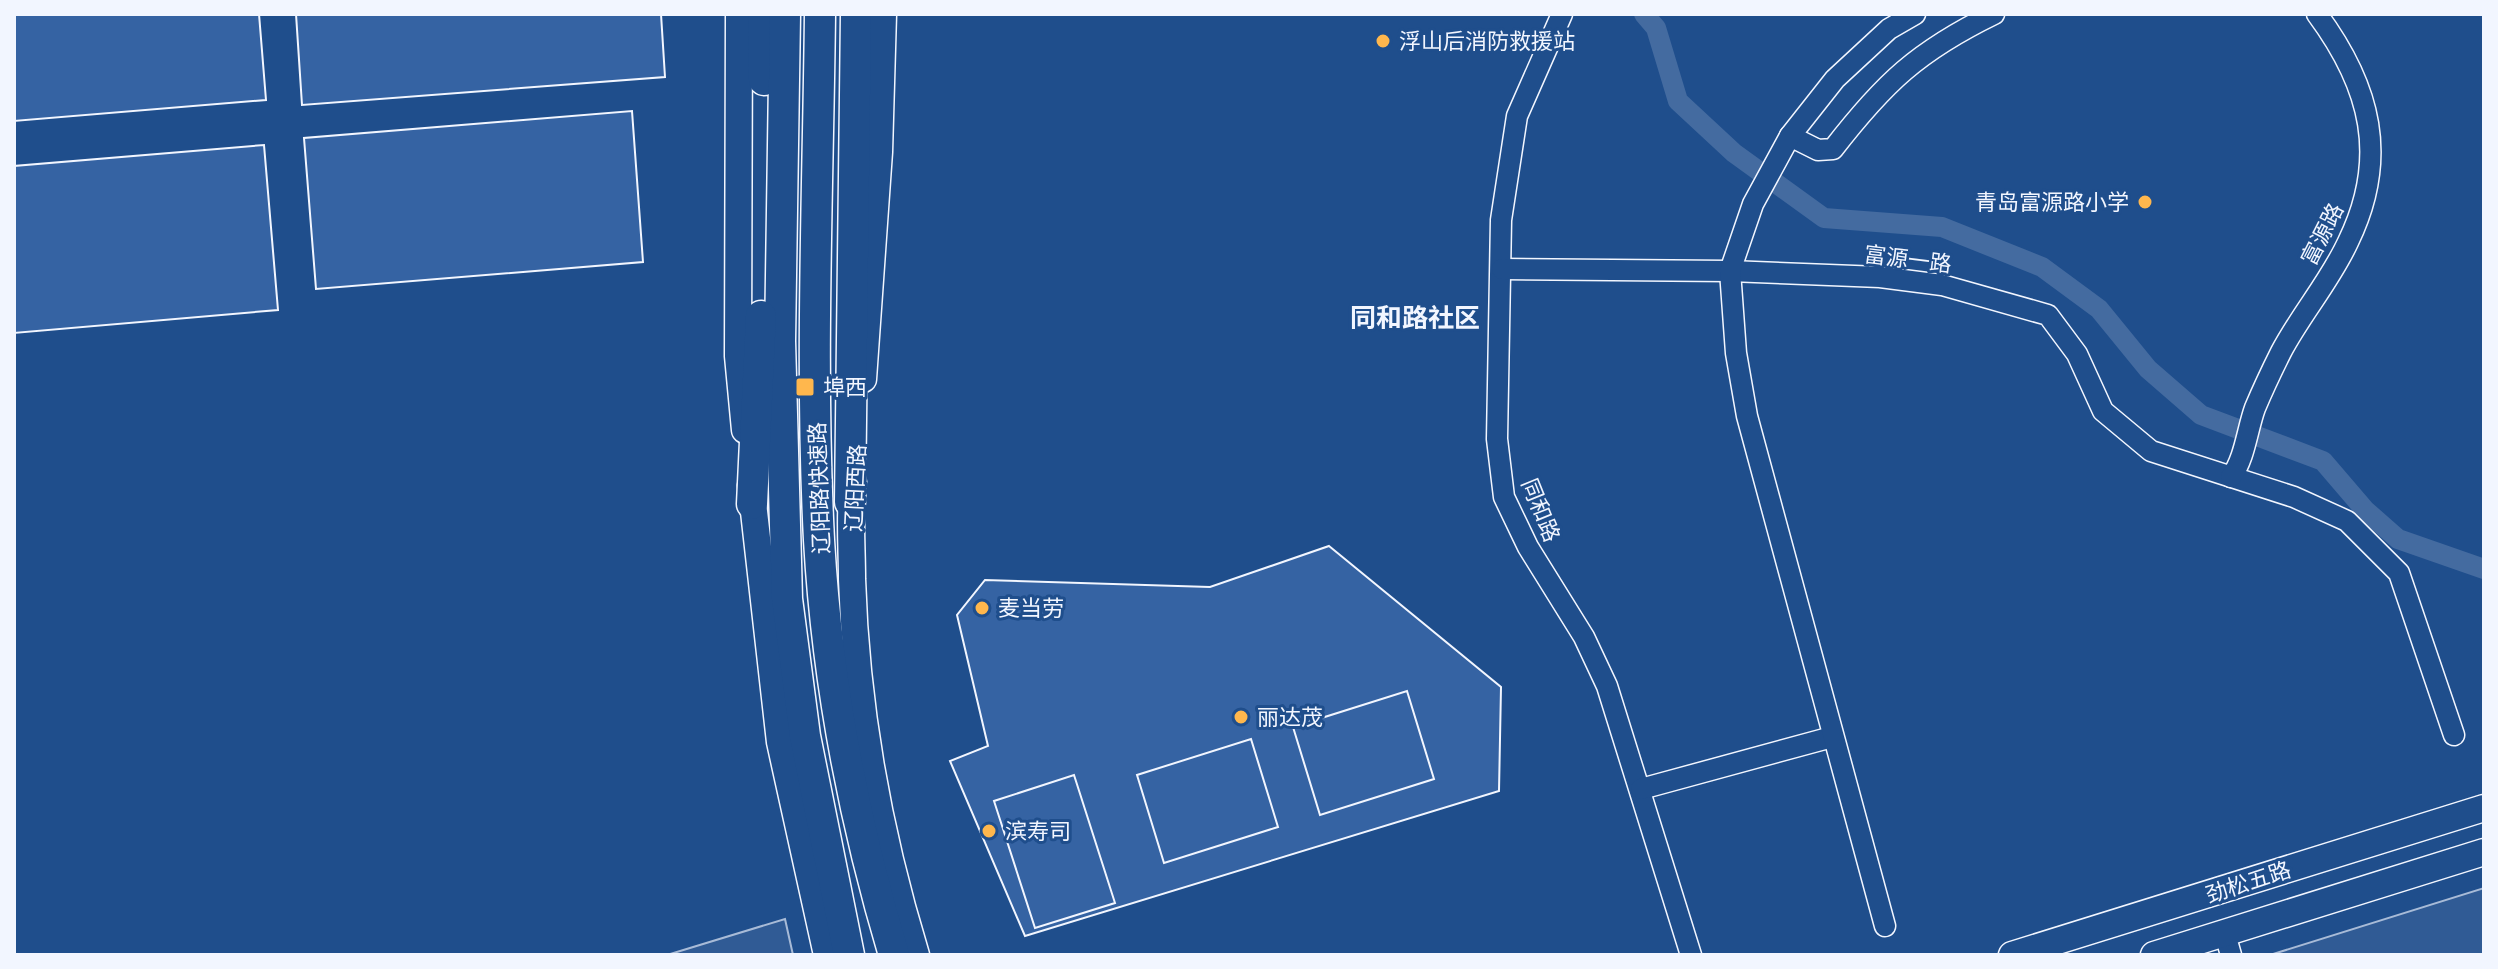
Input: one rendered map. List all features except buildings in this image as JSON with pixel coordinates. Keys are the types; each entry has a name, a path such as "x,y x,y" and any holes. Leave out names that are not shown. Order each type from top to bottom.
{"highway":[{"path":"752,504 765,223 763,14"},
{"name":"辽阳路快速路","path":"785,14 780,341 787,599 805,736 849,955"},
{"name":"辽阳路快速路","path":"820,14 816,373 819,540 831,668 856,808 894,955"},
{"path":"850,502 856,14"}],"main road":[{"path":"739,14 738,356 780,742 827,955"},
{"name":"辽阳西路","path":"883,14 879,152 867,341 850,502 856,678 871,775 901,905 916,955"},
{"name":"劲松五路","path":"2012,955 2484,808"},
{"name":"劲松五路","path":"2154,955 2228,944 2484,852"}],"street":[{"name":"同和路","path":"1562,14 1517,116 1501,220 1497,439 1504,497 1528,547 1584,637 1607,686 1691,955"},
{"path":"1885,926 1747,416 1736,353 1730,271 1753,204 1785,144 1835,79 1889,29 1915,14"},
{"path":"1785,144 1818,150 1833,149 1876,93 1921,54 1994,14"},
{"name":"富源路","path":"2233,474 2255,408 2282,350 2348,243 2369,183 2372,154 2362,95 2340,45 2317,14"},
{"name":"富源一路","path":"1502,269 1730,271 1880,277 1942,285 2048,315 2077,354 2103,411 2151,451 2233,474 2347,521 2399,573 2454,735"},
{"path":"1641,789 1832,737"}],"shaded area":[{"path":"2484,888 2484,955 2270,955"},
{"path":"785,919 793,955 667,955"}],"waterway":[{"path":"1644,14 1656,28 1678,101 1734,153 1824,218 1942,227 2042,267 2099,309 2148,369 2201,415 2323,461 2365,510 2398,539 2484,569"}],"place":[{"name":"浮山后消防救援站","path":"1383,41"},
{"name":"青岛富源路小学","path":"2145,202"},
{"name":"埠西","path":"805,387"},
{"name":"麦当劳","path":"982,608"},
{"name":"丽达茂","path":"1241,717"},
{"name":"滨寿司","path":"989,831"}],"district":[{"name":"同和路社区","path":"1415,317"}]}
